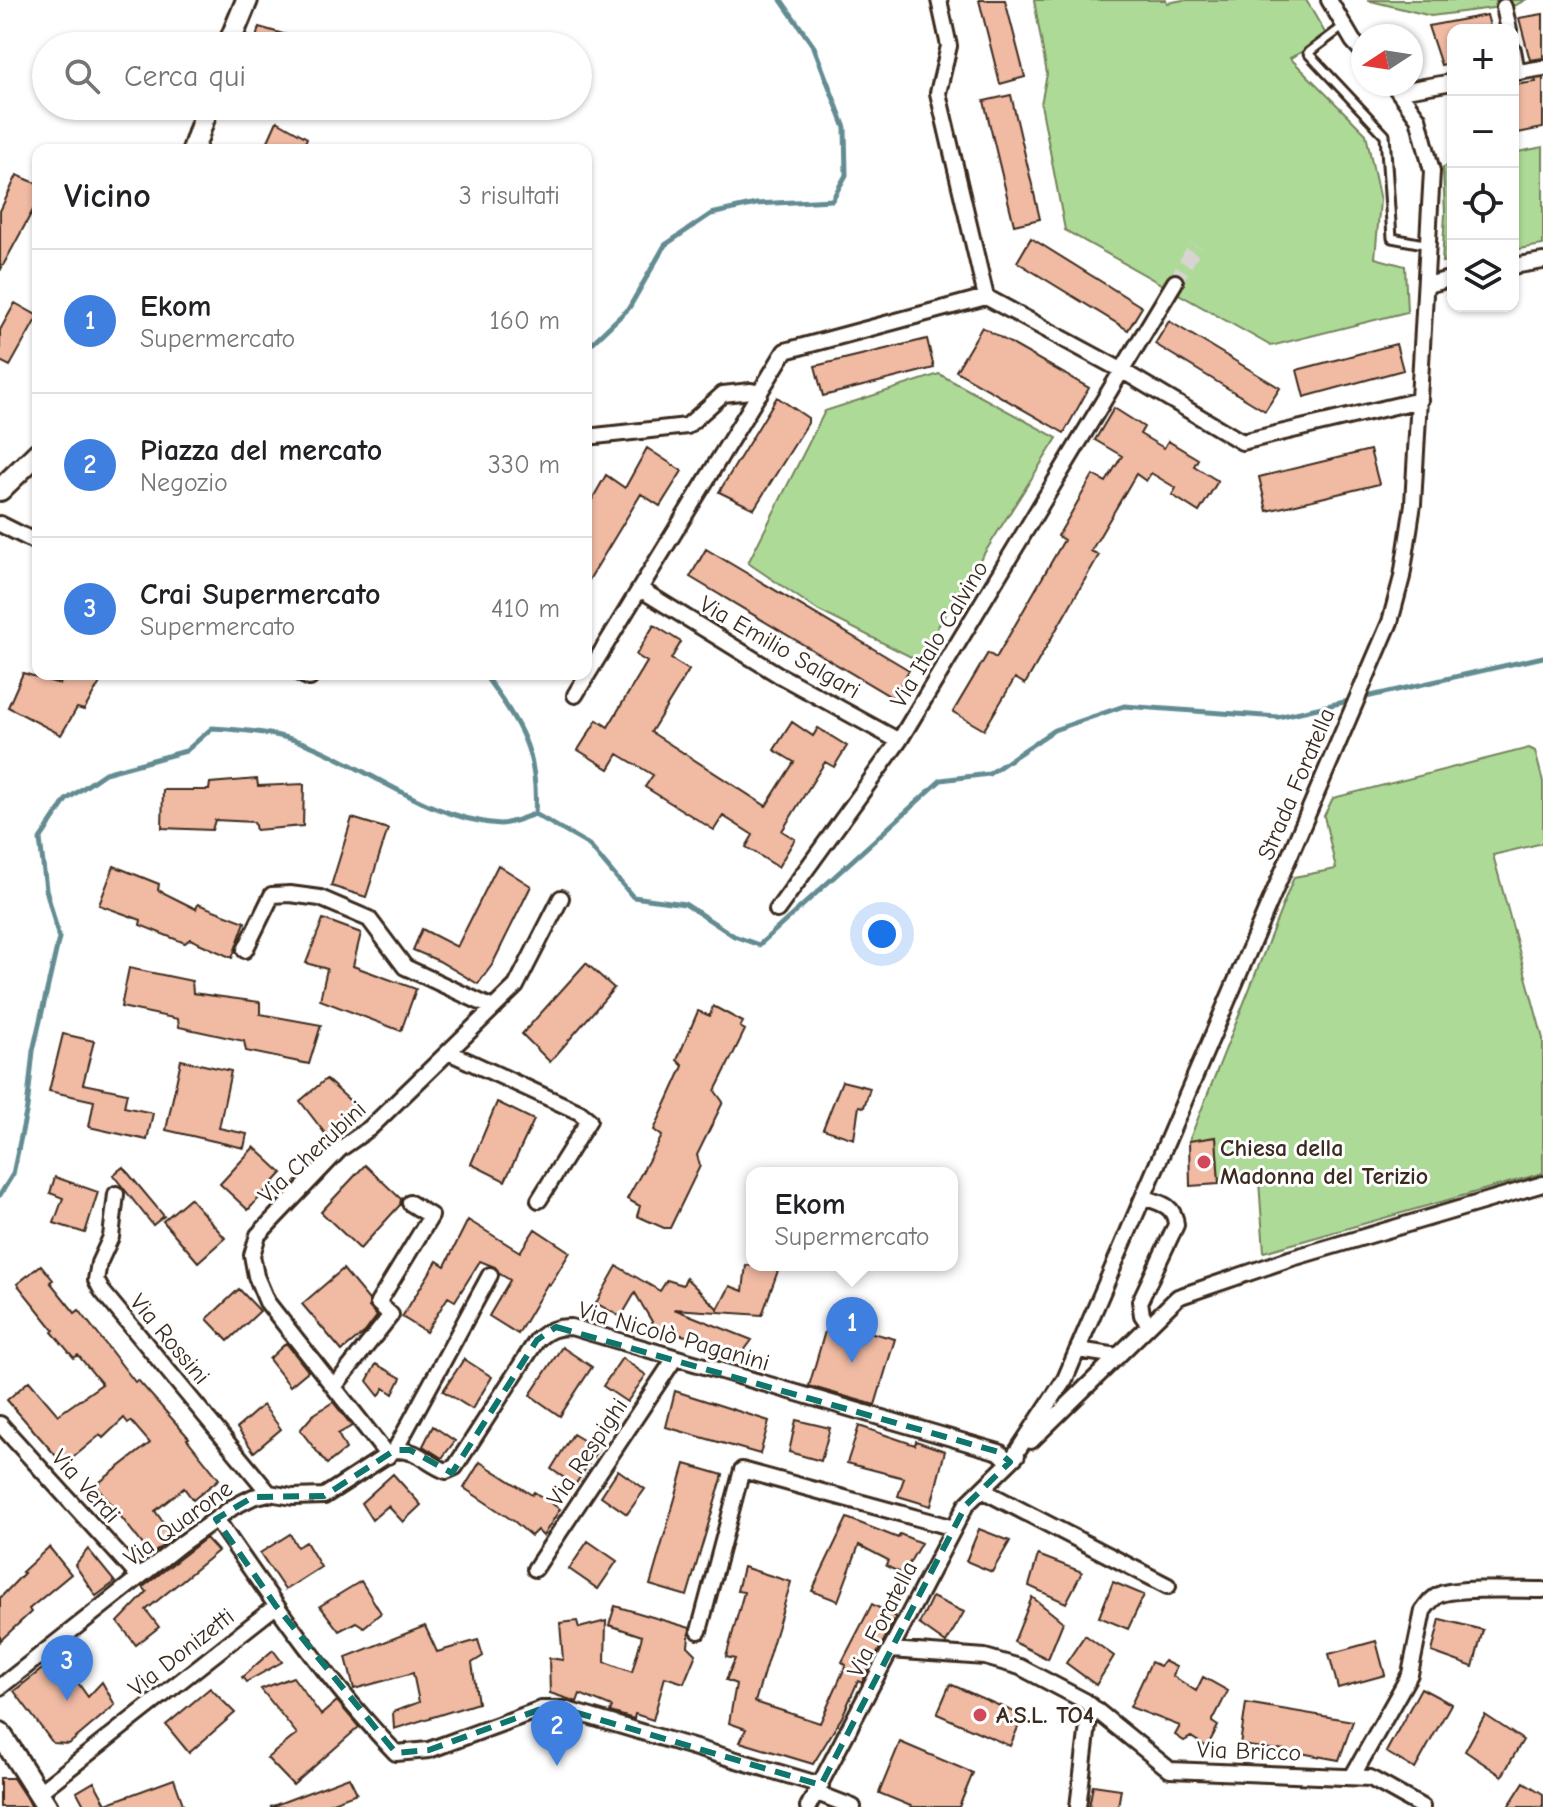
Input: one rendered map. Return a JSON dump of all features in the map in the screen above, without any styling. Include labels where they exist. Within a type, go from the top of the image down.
[{"type":"street","points":[[234,32],[247,0]]},
{"type":"street","points":[[939,0],[949,46],[938,93],[986,297]]},
{"type":"street","points":[[1329,0],[1351,36]]},
{"type":"street","points":[[1504,7],[1508,24]]},
{"type":"street","points":[[1519,71],[1543,68]]},
{"type":"street","points":[[1423,85],[1447,83]]},
{"type":"street","name":"Strada Foratella","points":[[1010,1462],[1065,1379],[1390,622],[1402,577],[1413,504],[1432,171],[1418,118],[1403,96]]},
{"type":"street","points":[[195,144],[203,120]]},
{"type":"street","points":[[1519,265],[1543,261]]},
{"type":"street","points":[[1427,285],[1447,280]]},
{"type":"street","name":"Via Italo Calvino","points":[[777,910],[899,741],[1175,282]]},
{"type":"street","points":[[592,667],[785,351],[986,297],[1121,370],[1242,442],[1420,400]]},
{"type":"street","points":[[592,436],[687,426],[723,394],[760,393]]},
{"type":"street","points":[[0,490],[32,459]]},
{"type":"street","points":[[0,524],[32,540]]},
{"type":"street","name":"Via Emilio Salgari","points":[[640,589],[779,675],[899,741]]},
{"type":"street","points":[[575,695],[584,680]]},
{"type":"street","points":[[245,950],[272,895],[320,898],[369,919],[405,967],[493,1008]]},
{"type":"street","name":"Via Cherubini","points":[[391,1453],[267,1302],[256,1276],[252,1255],[258,1235],[340,1149],[370,1128],[516,986],[561,898]]},
{"type":"street","points":[[448,1052],[579,1112],[589,1120],[539,1200]]},
{"type":"street","points":[[1010,1462],[1178,1297],[1289,1259],[1543,1184]]},
{"type":"street","name":"Via Rossini","points":[[116,1194],[111,1237],[99,1263],[96,1280],[269,1493]]},
{"type":"street","points":[[1143,1197],[1168,1206],[1175,1215],[1176,1225],[1140,1301],[1142,1315],[1149,1325]]},
{"type":"street","points":[[334,1387],[391,1315],[378,1303],[431,1216],[410,1203]]},
{"type":"street","name":"Via Quarone","points":[[0,1687],[216,1519],[253,1497],[269,1493],[293,1497],[324,1496],[391,1453],[490,1275]]},
{"type":"street","name":"Via Nicolò Paganini","points":[[391,1453],[410,1450],[433,1467],[446,1471],[455,1467],[537,1340],[556,1327],[571,1327],[999,1452],[1010,1462]]},
{"type":"street","points":[[1078,1350],[1118,1356]]},
{"type":"street","name":"Via Respighi","points":[[535,1569],[675,1358]]},
{"type":"street","points":[[1065,1379],[1094,1379]]},
{"type":"street","name":"Via Verdi","points":[[0,1424],[139,1577]]},
{"type":"street","name":"Via Foratella","points":[[808,1807],[966,1505],[1010,1462]]},
{"type":"street","points":[[699,1631],[742,1470],[954,1528]]},
{"type":"street","points":[[982,1490],[1168,1586]]},
{"type":"street","points":[[216,1519],[276,1606],[396,1753],[429,1750],[541,1709],[564,1709],[819,1789],[853,1807]]},
{"type":"street","points":[[1352,1777],[1410,1674],[1423,1611],[1428,1603],[1439,1594],[1456,1592],[1543,1590]]},
{"type":"street","name":"Via Donizetti","points":[[43,1800],[276,1606]]},
{"type":"street","name":"Via Bricco","points":[[891,1650],[985,1657],[1020,1667],[1085,1701],[1170,1770],[1370,1778],[1422,1807]]},
{"type":"street","points":[[1078,1807],[1093,1708]]},
{"type":"street","points":[[0,1733],[43,1800]]},
{"type":"lane","points":[[1344,26],[1308,53],[1385,135],[1392,238],[1429,245]]},
{"type":"highlighted area","points":[[556,1327],[999,1452],[1010,1462],[966,1505],[821,1785],[564,1709],[541,1709],[429,1750],[396,1753],[276,1606],[216,1519],[253,1497],[324,1496],[395,1450],[410,1450],[452,1473],[537,1340]]},
{"type":"green space","points":[[1034,0],[1166,0],[1167,3],[1183,0],[1306,0],[1328,38],[1290,58],[1366,134],[1380,201],[1375,258],[1405,266],[1407,312],[1271,346],[1065,230],[1041,104],[1047,74]]},
{"type":"green space","points":[[1367,0],[1525,0],[1516,5],[1431,16]]},
{"type":"green space","points":[[1543,147],[1543,245],[1519,249],[1519,168],[1519,152]]},
{"type":"green space","points":[[1447,166],[1447,261],[1442,262],[1445,214],[1443,167]]},
{"type":"green space","points":[[939,374],[1057,438],[917,660],[819,611],[748,563],[825,411]]},
{"type":"green space","points":[[1529,748],[1535,751],[1543,782],[1543,843],[1493,855],[1543,1039],[1543,1173],[1264,1252],[1259,1181],[1219,1184],[1216,1137],[1189,1141],[1294,877],[1336,869],[1324,816],[1333,798]]},
{"type":"building","points":[[979,0],[1005,0],[1025,77],[1000,84]]},
{"type":"building","points":[[1543,14],[1543,58],[1530,60],[1519,18]]},
{"type":"building","points":[[1487,15],[1489,24],[1447,24],[1447,64],[1441,65],[1428,26]]},
{"type":"building","points":[[259,27],[276,32],[258,32]]},
{"type":"building","points":[[1543,78],[1543,128],[1519,133],[1519,84],[1536,82],[1535,79]]},
{"type":"building","points":[[1011,95],[1040,219],[1014,225],[984,101]]},
{"type":"building","points":[[277,121],[307,138],[304,144],[267,144]]},
{"type":"building","points":[[17,175],[32,181],[32,212],[0,271],[0,211]]},
{"type":"building","points":[[1031,238],[1142,307],[1128,330],[1017,262]]},
{"type":"building","points":[[15,303],[32,313],[32,327],[10,366],[0,361],[0,330]]},
{"type":"building","points":[[1169,321],[1280,388],[1265,411],[1155,344]]},
{"type":"building","points":[[982,327],[1089,388],[1064,433],[956,371]]},
{"type":"building","points":[[927,339],[934,368],[823,396],[815,366]]},
{"type":"building","points":[[1396,344],[1403,370],[1304,397],[1297,370]]},
{"type":"building","points":[[777,397],[808,418],[808,423],[754,509],[719,492]]},
{"type":"building","points":[[1114,408],[1144,427],[1140,434],[1164,448],[1168,441],[1198,459],[1194,466],[1218,481],[1199,512],[1172,495],[1176,488],[1151,473],[1146,481],[1136,474],[1091,551],[1099,555],[1025,684],[1015,678],[984,730],[953,712],[988,653],[996,658],[1064,540],[1058,536],[1093,475],[1106,482],[1122,456],[1095,440]]},
{"type":"building","points":[[647,448],[682,471],[660,506],[641,494],[592,575],[592,500],[606,475],[625,488]]},
{"type":"building","points":[[1370,450],[1379,484],[1267,511],[1259,477]]},
{"type":"building","points":[[706,549],[909,670],[893,698],[690,577]]},
{"type":"building","points":[[654,625],[681,642],[671,659],[689,670],[651,732],[766,806],[794,762],[774,750],[792,722],[813,736],[818,728],[847,746],[834,767],[825,762],[782,831],[795,839],[778,867],[746,847],[753,835],[723,816],[714,830],[645,787],[653,775],[618,754],[609,769],[578,750],[597,720],[608,727],[647,662],[636,655]]},
{"type":"building","points":[[23,673],[32,676],[32,680],[60,684],[62,680],[102,680],[84,710],[77,708],[61,735],[8,707]]},
{"type":"building","points":[[257,779],[258,786],[304,784],[303,826],[256,830],[254,822],[215,820],[212,830],[162,828],[163,790],[209,790],[210,783]]},
{"type":"building","points":[[352,818],[388,829],[366,897],[331,886]]},
{"type":"building","points":[[498,865],[531,886],[492,965],[478,984],[413,950],[422,929],[457,947]]},
{"type":"building","points":[[114,866],[159,884],[158,890],[196,909],[198,904],[245,922],[232,958],[190,939],[185,943],[140,925],[141,920],[99,905]]},
{"type":"building","points":[[323,919],[361,933],[353,966],[416,989],[401,1031],[320,1000],[327,969],[306,963]]},
{"type":"building","points":[[586,963],[614,988],[550,1062],[522,1034]]},
{"type":"building","points":[[129,968],[192,981],[193,993],[260,1002],[260,1014],[321,1025],[309,1064],[246,1051],[244,1041],[179,1027],[178,1019],[121,1007]]},
{"type":"building","points":[[713,1006],[743,1022],[740,1027],[745,1030],[715,1091],[723,1102],[697,1155],[700,1166],[670,1228],[664,1228],[637,1216],[640,1206],[627,1199],[662,1136],[654,1130],[683,1066],[677,1060],[698,1011],[710,1016]]},
{"type":"building","points":[[63,1034],[94,1041],[83,1084],[127,1093],[124,1107],[153,1113],[147,1140],[89,1127],[94,1101],[49,1091]]},
{"type":"building","points":[[181,1060],[231,1071],[219,1128],[247,1134],[244,1148],[166,1130]]},
{"type":"building","points":[[326,1079],[358,1108],[327,1136],[300,1101]]},
{"type":"building","points":[[842,1081],[870,1088],[864,1107],[859,1106],[854,1139],[823,1129]]},
{"type":"building","points":[[497,1102],[534,1120],[505,1181],[471,1164]]},
{"type":"building","name":"Chiesa della Madonna del Terizio","points":[[1216,1137],[1219,1184],[1190,1186],[1189,1141]]},
{"type":"building","points":[[254,1147],[282,1173],[248,1210],[220,1184]]},
{"type":"building","points":[[365,1165],[401,1199],[400,1205],[360,1249],[321,1212]]},
{"type":"building","points":[[123,1167],[164,1216],[153,1225],[113,1175]]},
{"type":"building","points":[[55,1177],[98,1192],[85,1233],[54,1223],[63,1198],[50,1193]]},
{"type":"building","points":[[190,1198],[225,1238],[198,1262],[163,1221]]},
{"type":"building","points":[[468,1220],[520,1252],[535,1229],[570,1252],[518,1334],[489,1316],[510,1280],[495,1267],[480,1261],[455,1301],[448,1297],[426,1332],[402,1317],[437,1261],[445,1266]]},
{"type":"building","points":[[41,1265],[53,1280],[50,1282],[75,1313],[79,1310],[135,1382],[138,1380],[189,1438],[219,1479],[193,1500],[184,1488],[155,1511],[174,1537],[151,1555],[96,1485],[150,1443],[131,1421],[128,1423],[124,1418],[103,1438],[100,1435],[64,1465],[7,1400],[29,1381],[58,1415],[102,1384],[78,1355],[74,1358],[17,1284]]},
{"type":"building","points":[[746,1265],[746,1271],[778,1271],[762,1315],[674,1309],[752,1340],[740,1356],[698,1345],[701,1339],[657,1330],[635,1293],[621,1317],[596,1303],[617,1266],[660,1291],[667,1280],[683,1285],[686,1278],[718,1309],[730,1286],[743,1291]]},
{"type":"building","points":[[343,1269],[369,1300],[369,1307],[377,1316],[365,1332],[342,1351],[302,1304]]},
{"type":"building","points":[[239,1289],[260,1311],[228,1341],[207,1319]]},
{"type":"building","points":[[828,1321],[895,1339],[875,1405],[809,1386]]},
{"type":"building","points":[[286,1343],[308,1371],[290,1386],[269,1359]]},
{"type":"building","points":[[562,1347],[592,1367],[560,1416],[530,1395]]},
{"type":"building","points":[[622,1358],[646,1375],[627,1402],[603,1386]]},
{"type":"building","points":[[464,1359],[492,1377],[472,1409],[443,1391]]},
{"type":"building","points":[[376,1364],[401,1378],[393,1394],[384,1388],[379,1396],[367,1381]]},
{"type":"building","points":[[675,1391],[769,1421],[760,1454],[666,1427]]},
{"type":"building","points":[[333,1402],[352,1426],[338,1434],[346,1449],[327,1464],[300,1430],[313,1415]]},
{"type":"building","points":[[263,1405],[281,1429],[254,1452],[237,1428]]},
{"type":"building","points":[[796,1420],[830,1428],[821,1461],[789,1452]]},
{"type":"building","points":[[433,1426],[455,1441],[442,1458],[423,1446]]},
{"type":"building","points":[[859,1426],[915,1445],[916,1441],[945,1451],[931,1506],[898,1496],[904,1478],[847,1463]]},
{"type":"building","points":[[573,1434],[598,1449],[575,1485],[551,1469]]},
{"type":"building","points":[[480,1462],[560,1509],[543,1536],[537,1530],[531,1536],[464,1488]]},
{"type":"building","points":[[685,1464],[723,1475],[687,1596],[650,1585]]},
{"type":"building","points":[[618,1470],[645,1489],[627,1514],[601,1496]]},
{"type":"building","points":[[393,1474],[421,1505],[403,1522],[388,1506],[372,1520],[361,1503]]},
{"type":"building","points":[[847,1518],[898,1538],[900,1534],[921,1543],[903,1574],[886,1566],[888,1560],[859,1545],[838,1601],[812,1591]]},
{"type":"building","points":[[979,1529],[1010,1541],[992,1572],[966,1561]]},
{"type":"building","points":[[290,1534],[297,1547],[306,1542],[321,1567],[285,1590],[260,1553]]},
{"type":"building","points":[[206,1538],[218,1551],[146,1610],[159,1627],[136,1645],[118,1622],[147,1592],[143,1587]]},
{"type":"building","points":[[588,1541],[617,1561],[598,1589],[569,1569]]},
{"type":"building","points":[[49,1547],[71,1574],[29,1609],[31,1612],[0,1641],[0,1598]]},
{"type":"building","points":[[88,1549],[115,1582],[96,1596],[75,1565]]},
{"type":"building","points":[[1038,1555],[1082,1572],[1066,1603],[1029,1586]]},
{"type":"building","points":[[743,1567],[791,1582],[755,1702],[820,1723],[846,1665],[842,1662],[872,1604],[896,1617],[862,1683],[858,1681],[842,1717],[813,1764],[740,1742],[746,1729],[729,1723],[736,1684],[726,1680],[735,1659],[726,1657],[744,1592],[737,1591]]},
{"type":"building","points":[[361,1581],[381,1613],[364,1627],[356,1622],[339,1631],[320,1606]]},
{"type":"building","points":[[1113,1582],[1144,1595],[1128,1629],[1099,1617]]},
{"type":"building","points":[[932,1597],[964,1612],[946,1643],[919,1624]]},
{"type":"building","points":[[1032,1597],[1063,1622],[1048,1659],[1014,1642]]},
{"type":"building","points":[[615,1606],[690,1628],[688,1646],[696,1654],[684,1683],[665,1677],[653,1720],[635,1714],[634,1719],[610,1712],[612,1707],[580,1694],[577,1702],[550,1693],[549,1658],[563,1660],[560,1623],[577,1621],[579,1628],[606,1621],[605,1662],[632,1672],[642,1636],[609,1625]]},
{"type":"building","points":[[1440,1619],[1483,1630],[1473,1667],[1432,1652]]},
{"type":"building","points":[[425,1626],[437,1652],[478,1640],[483,1656],[472,1663],[478,1703],[394,1729],[393,1712],[419,1702],[413,1673],[354,1689],[346,1657]]},
{"type":"building","points":[[1085,1635],[1114,1656],[1096,1685],[1066,1663]]},
{"type":"building","points":[[1376,1641],[1385,1675],[1338,1688],[1329,1654]]},
{"type":"building","points":[[273,1650],[282,1662],[246,1682],[242,1677]]},
{"type":"building","points":[[59,1656],[88,1697],[102,1682],[115,1705],[69,1744],[53,1743],[14,1691]]},
{"type":"building","points":[[1164,1661],[1176,1667],[1173,1676],[1196,1691],[1203,1677],[1228,1691],[1212,1722],[1218,1726],[1207,1747],[1191,1737],[1184,1741],[1175,1735],[1180,1726],[1130,1707],[1151,1662],[1160,1666]]},
{"type":"building","points":[[293,1677],[321,1715],[337,1701],[359,1727],[293,1785],[267,1758],[297,1734],[261,1689]]},
{"type":"building","name":"A.S.L. TO4","points":[[950,1684],[1023,1716],[1010,1746],[937,1714]]},
{"type":"building","points":[[210,1688],[235,1713],[189,1753],[166,1725]]},
{"type":"building","points":[[1421,1688],[1451,1704],[1415,1769],[1386,1752]]},
{"type":"building","points":[[1246,1703],[1353,1721],[1339,1760],[1240,1745]]},
{"type":"building","points":[[1485,1715],[1523,1740],[1502,1776],[1465,1751]]},
{"type":"building","points":[[900,1742],[973,1773],[959,1807],[913,1807],[879,1793]]},
{"type":"building","points":[[349,1777],[357,1793],[319,1807],[270,1807]]},
{"type":"building","points":[[0,1778],[13,1778],[32,1807],[0,1807]]},
{"type":"building","points":[[174,1779],[184,1807],[85,1807],[77,1792],[94,1782],[106,1804]]},
{"type":"building","points":[[1524,1782],[1543,1794],[1543,1807],[1508,1807]]},
{"type":"building","points":[[1093,1785],[1121,1789],[1118,1807],[1089,1807]]},
{"type":"waterway","points":[[592,343],[629,308],[665,245],[711,214],[756,204],[832,200],[846,175],[845,128],[814,47],[781,0]]},
{"type":"waterway","points":[[535,814],[589,845],[633,897],[685,904],[734,936],[759,945],[941,780],[989,774],[1054,730],[1124,706],[1278,717],[1543,657]]},
{"type":"waterway","points":[[0,1195],[13,1174],[27,1108],[33,1051],[59,938],[46,889],[40,839],[66,800],[105,773],[186,751],[212,728],[264,733],[302,742],[450,814],[500,824],[513,822],[535,814],[534,772],[517,723],[488,680]]},
{"type":"tunnel","points":[[1175,282],[1196,245]]},
{"type":"place","name":"Chiesa della Madonna del Terizio","points":[[1204,1162]]},
{"type":"place","name":"Ekom","points":[[852,1363]]},
{"type":"place","name":"Crai Supermercato","points":[[67,1701]]},
{"type":"place","name":"A.S.L. TO4","points":[[980,1715]]},
{"type":"place","name":"Piazza del mercato","points":[[557,1766]]}]
